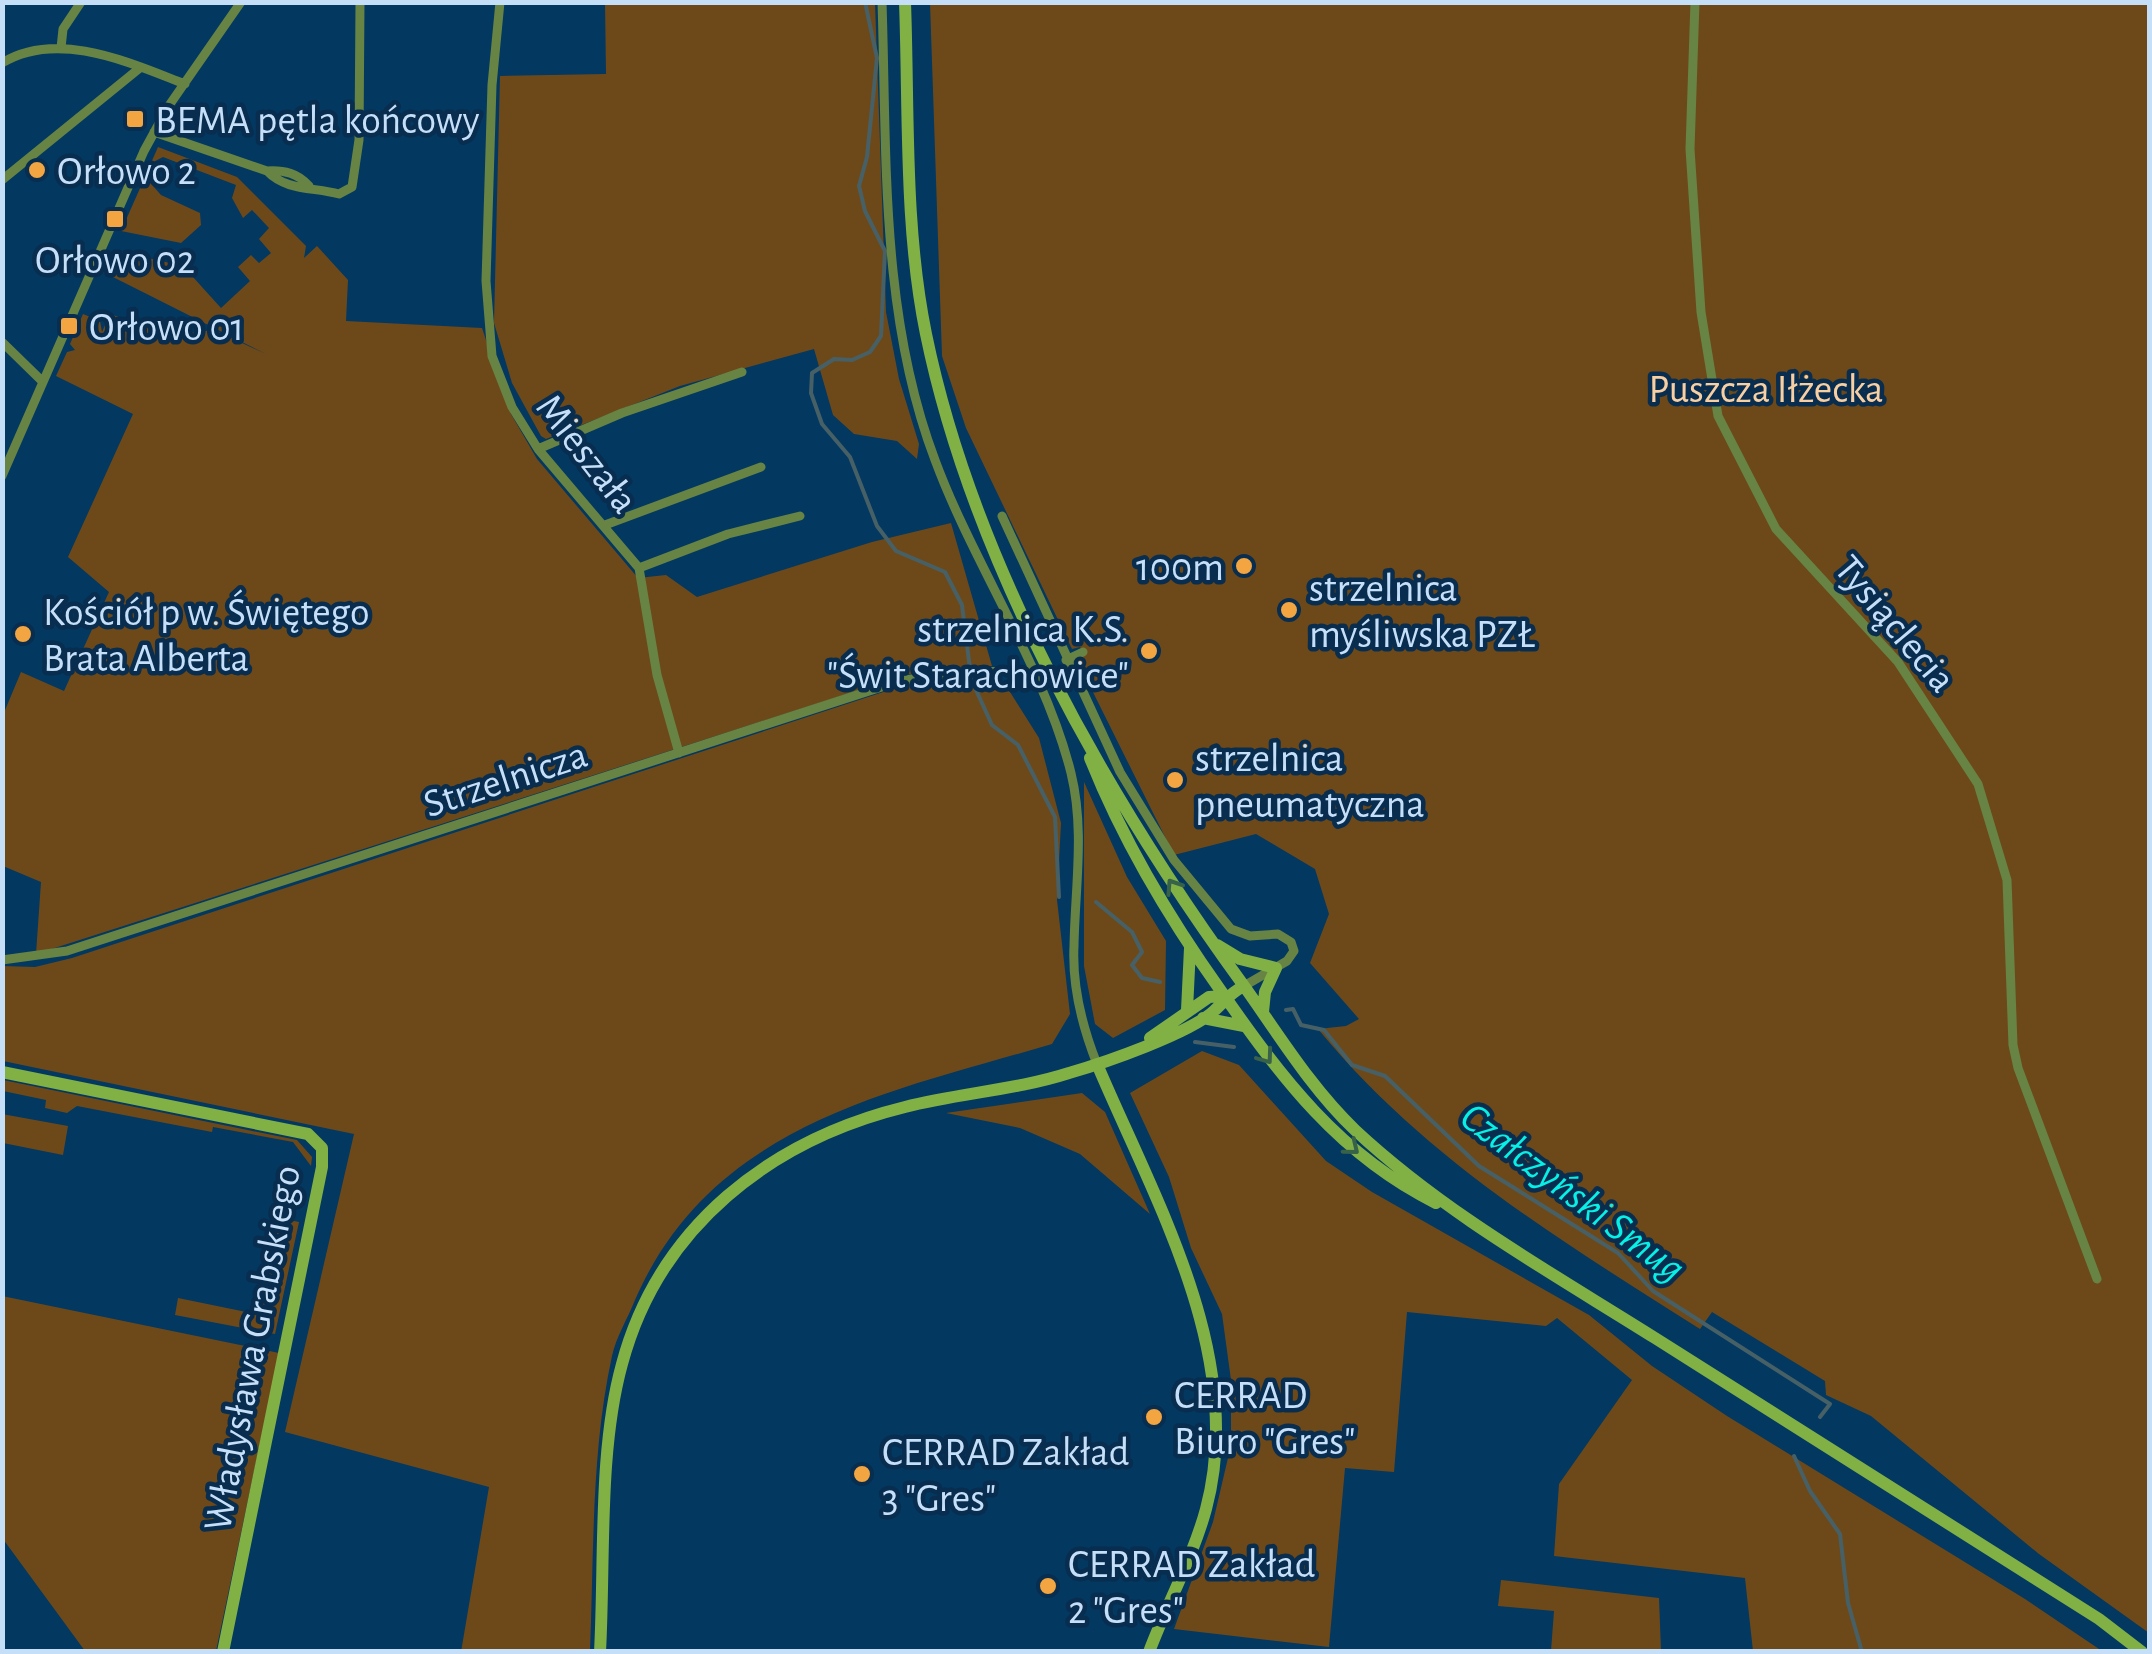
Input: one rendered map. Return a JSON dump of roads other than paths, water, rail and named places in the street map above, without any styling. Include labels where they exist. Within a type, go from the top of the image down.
[{"type":"main road","points":[[905,2],[917,282],[933,369],[960,466],[991,544],[1130,843],[1190,947],[1288,1086],[1355,1152],[2141,1646]]},
{"type":"main road","points":[[1070,709],[1150,850],[1210,941],[1321,1093],[1353,1128],[1457,1213]]},
{"type":"main road","points":[[1210,941],[1240,958],[1276,968],[1264,992],[1262,1012]]},
{"type":"main road","points":[[1187,1010],[1190,947]]},
{"type":"main road","points":[[1144,1044],[1209,997],[1224,996],[1244,986]]},
{"type":"main road","points":[[600,1652],[617,1382],[641,1309],[694,1226],[756,1170],[814,1141],[909,1106],[1027,1084],[1097,1064],[1215,1010],[1224,996]]},
{"type":"main road","points":[[1200,1018],[1244,1026]]},
{"type":"main road","points":[[1097,1064],[1198,1309],[1216,1398],[1217,1430],[1206,1511],[1149,1652]]},
{"type":"main road","name":"Władysława Grabskiego","points":[[2,1072],[308,1134],[322,1148],[322,1167],[223,1652]]},
{"type":"street","points":[[61,48],[63,29],[81,2]]},
{"type":"street","points":[[2,476],[6,454],[43,382],[154,132],[241,2]]},
{"type":"street","points":[[154,132],[267,172],[292,174],[309,186],[341,194],[356,180],[360,2]]},
{"type":"street","name":"Mieszała","points":[[500,2],[492,85],[487,323],[498,375],[538,449],[639,568],[657,675],[679,753]]},
{"type":"street","points":[[882,2],[892,253],[910,377],[933,457],[959,522],[1030,670],[1072,778],[1079,827],[1075,981],[1097,1064]]},
{"type":"street","name":"Tysiąclecia","points":[[1696,2],[1690,149],[1701,312],[1718,416],[1776,529],[1898,662],[1978,784],[2007,880],[2013,1044],[2018,1068],[2097,1279]]},
{"type":"street","points":[[2,63],[31,50],[61,48],[140,66],[185,84]]},
{"type":"street","points":[[2,180],[140,66]]},
{"type":"street","points":[[2,342],[43,382]]},
{"type":"street","points":[[538,449],[622,413],[742,372]]},
{"type":"street","points":[[605,525],[761,467]]},
{"type":"street","points":[[639,568],[728,534],[800,516]]},
{"type":"street","points":[[1002,516],[1066,660],[1144,814],[1206,905],[1236,932],[1278,934],[1291,942],[1291,957],[1244,986]]},
{"type":"street","points":[[1066,660],[1083,652]]},
{"type":"street","name":"Strzelnicza","points":[[2,960],[67,951],[928,674],[1030,670]]},
{"type":"waterway","name":"Czałczyński Smug","points":[[865,2],[877,58],[867,157],[859,186],[865,211],[885,251],[881,336],[870,352],[852,360],[834,359],[812,373],[811,393],[822,424],[850,457],[877,526],[896,551],[945,572],[962,605],[970,669]]},
{"type":"waterway","name":"Czałczyński Smug","points":[[971,679],[992,725],[1018,745],[1055,817],[1059,897]]},
{"type":"waterway","name":"Czałczyński Smug","points":[[1096,902],[1132,932],[1142,952],[1132,965],[1142,978],[1160,982]]},
{"type":"waterway","name":"Czałczyński Smug","points":[[1286,1010],[1293,1009],[1301,1025],[1324,1030],[1352,1065],[1385,1076],[1479,1166],[1618,1253],[1653,1291],[1830,1404],[1820,1417]]},
{"type":"waterway","name":"Czałczyński Smug","points":[[1195,1042],[1234,1047]]},
{"type":"waterway","name":"Czałczyński Smug","points":[[1794,1456],[1810,1491],[1840,1534],[1848,1603],[1862,1652]]},
{"type":"place","name":"BEMA pętla końcowy","points":[[135,119]]},
{"type":"place","name":"Orłowo 2","points":[[37,170]]},
{"type":"place","name":"Orłowo 02","points":[[115,219]]},
{"type":"place","name":"Orłowo 01","points":[[69,326]]},
{"type":"place","name":"100m","points":[[1244,566]]},
{"type":"place","name":"strzelnica myśliwska PZŁ","points":[[1289,610]]},
{"type":"place","name":"Kościół p w. Świętego Brata Alberta","points":[[23,634]]},
{"type":"place","name":"strzelnica K.S. \"Świt Starachowice\"","points":[[1149,651]]},
{"type":"place","name":"strzelnica pneumatyczna","points":[[1175,780]]},
{"type":"place","name":"CERRAD Biuro \"Gres\"","points":[[1154,1417]]},
{"type":"place","name":"CERRAD Zakład 3 \"Gres\"","points":[[862,1474]]},
{"type":"place","name":"CERRAD Zakład 2 \"Gres\"","points":[[1048,1586]]},
{"type":"park label","name":"Puszcza Iłżecka","points":[[1766,388]]}]
